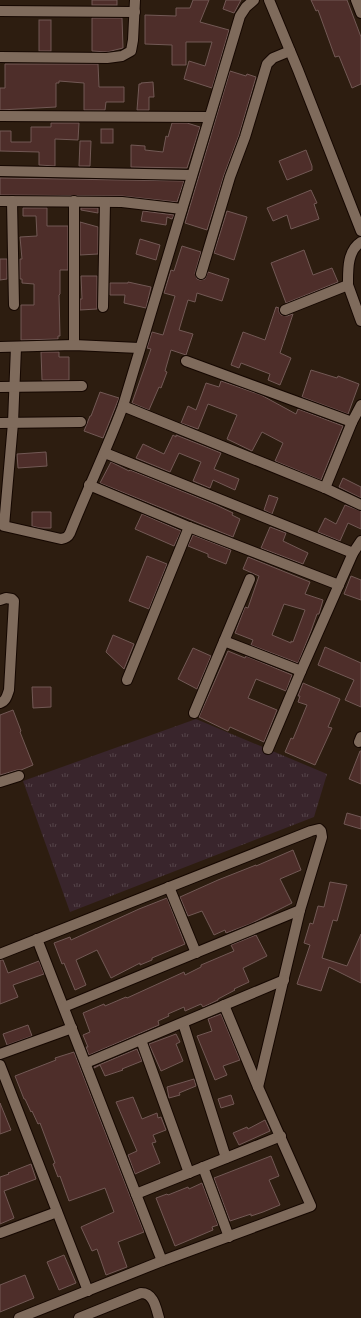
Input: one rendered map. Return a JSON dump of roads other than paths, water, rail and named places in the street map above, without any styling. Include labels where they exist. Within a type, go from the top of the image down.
[{"type":"street","points":[[0,56],[107,58],[122,56],[131,51],[135,0]]},
{"type":"street","points":[[16,347],[13,422],[4,526],[61,539],[68,537],[70,533],[89,485],[105,453],[123,406],[139,348],[164,274],[182,208],[240,16],[246,7],[254,0]]},
{"type":"street","points":[[269,0],[361,231]]},
{"type":"street","points":[[356,0],[361,13]]},
{"type":"street","points":[[0,10],[135,12]]},
{"type":"street","points":[[201,274],[228,184],[245,137],[267,64],[273,58],[290,51]]},
{"type":"street","points":[[0,116],[209,117]]},
{"type":"street","points":[[0,171],[192,175]]},
{"type":"street","points":[[0,201],[105,202],[182,208]]},
{"type":"street","points":[[12,201],[14,304]]},
{"type":"street","points":[[74,201],[74,345]]},
{"type":"street","points":[[103,306],[105,202]]},
{"type":"street","points":[[361,242],[353,251],[349,262],[348,285],[361,321]]},
{"type":"street","points":[[285,310],[348,285]]},
{"type":"street","points":[[0,347],[74,345],[139,348]]},
{"type":"street","points":[[186,361],[352,422]]},
{"type":"street","points":[[0,387],[82,386]]},
{"type":"street","points":[[325,488],[352,422],[361,405]]},
{"type":"street","points":[[123,406],[325,488],[361,505]]},
{"type":"street","points":[[0,423],[81,422]]},
{"type":"street","points":[[105,453],[353,553]]},
{"type":"street","points":[[89,485],[190,527],[338,585]]},
{"type":"street","points":[[127,680],[190,527]]},
{"type":"street","points":[[268,750],[338,585],[353,553],[361,541]]},
{"type":"street","points":[[194,713],[250,579]]},
{"type":"street","points":[[0,600],[9,598],[14,601],[9,690],[7,698],[0,703]]},
{"type":"street","points":[[224,642],[301,671]]},
{"type":"street","points":[[0,782],[19,776]]},
{"type":"street","points":[[0,954],[319,829],[322,837],[300,910],[258,1087]]},
{"type":"street","points":[[169,887],[196,953]]},
{"type":"street","points":[[64,1007],[300,910]]},
{"type":"street","points":[[37,939],[162,1261]]},
{"type":"street","points":[[86,1063],[284,980]]},
{"type":"street","points":[[19,1318],[162,1261],[312,1206],[258,1087],[224,1005]]},
{"type":"street","points":[[183,1022],[226,1158]]},
{"type":"street","points":[[0,1054],[72,1028]]},
{"type":"street","points":[[141,1040],[189,1173]]},
{"type":"street","points":[[0,1065],[88,1291]]},
{"type":"street","points":[[136,1194],[281,1136]]},
{"type":"street","points":[[203,1167],[229,1237]]},
{"type":"street","points":[[0,1233],[57,1212]]},
{"type":"street","points":[[79,1318],[100,1314],[141,1293],[150,1295],[160,1318]]}]
